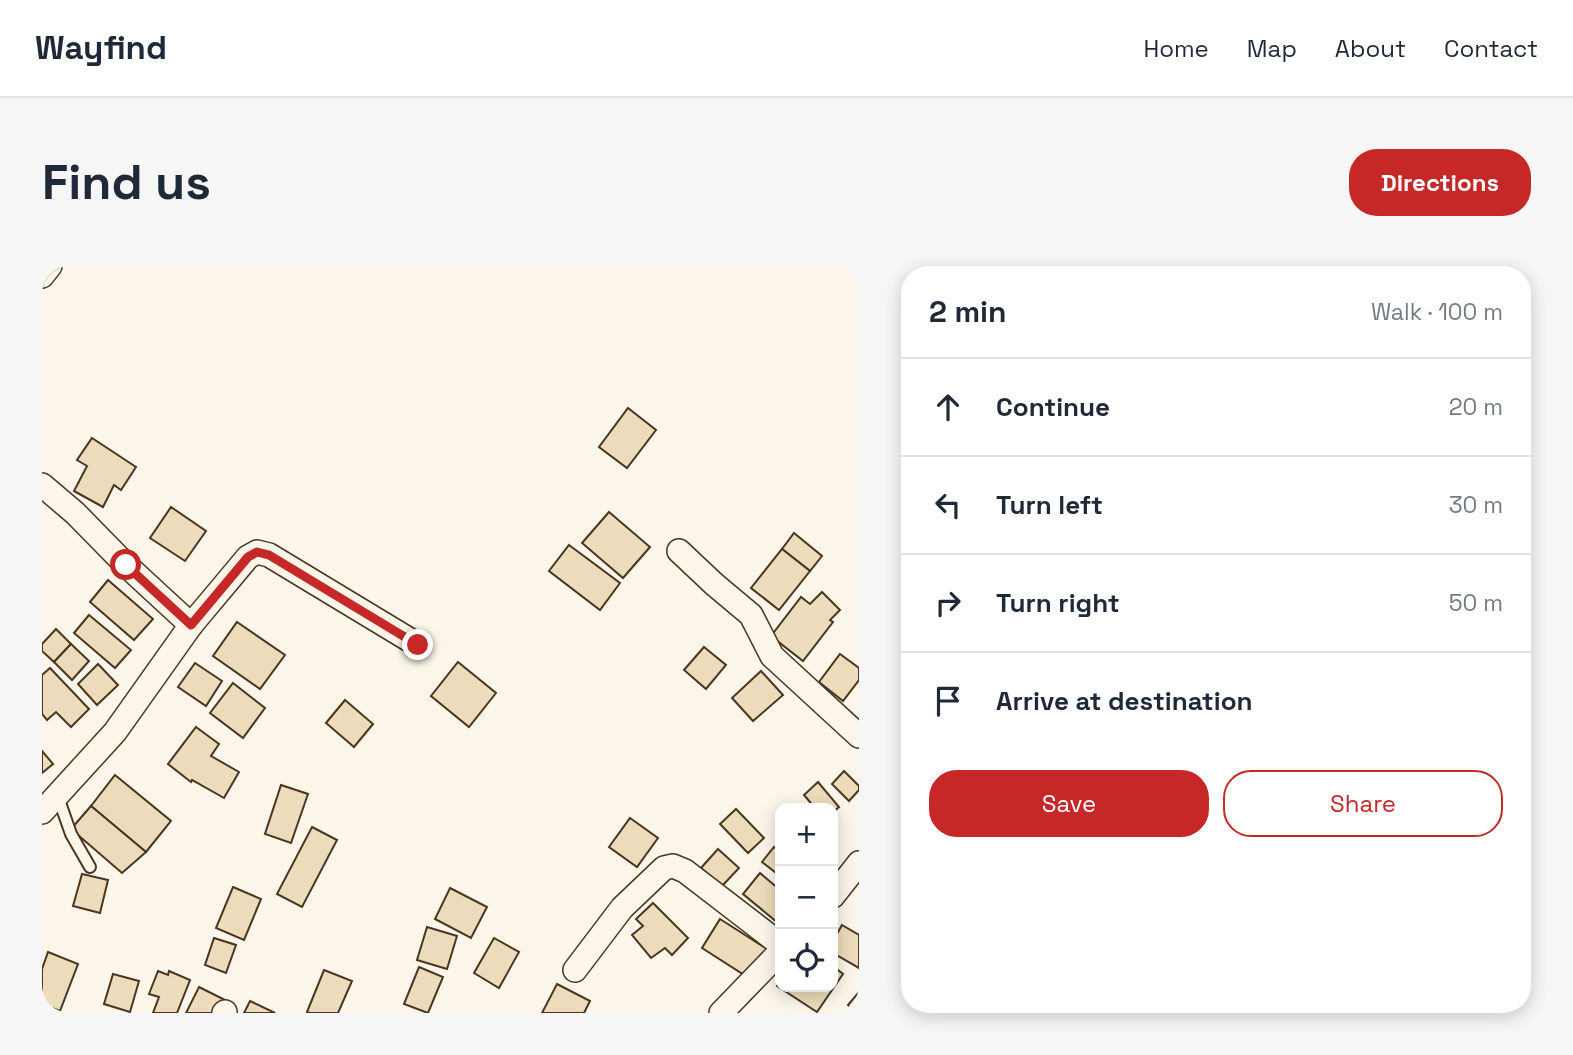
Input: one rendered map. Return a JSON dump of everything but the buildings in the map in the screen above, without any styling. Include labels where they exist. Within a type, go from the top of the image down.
[{"type":"street","points":[[42,276],[50,266]]},
{"type":"street","points":[[42,485],[75,513],[191,625]]},
{"type":"street","points":[[679,551],[751,615],[772,656],[859,736]]},
{"type":"street","points":[[50,803],[115,732],[191,625],[248,557],[257,552],[269,555],[418,645]]},
{"type":"street","points":[[838,890],[859,863]]},
{"type":"street","points":[[575,970],[622,908],[664,868],[673,866],[684,871],[775,940]]},
{"type":"street","points":[[721,1013],[775,957]]},
{"type":"lane","points":[[50,803],[90,867]]},
{"type":"route","points":[[126,565],[191,625],[248,557],[257,552],[269,555],[418,645]]}]
